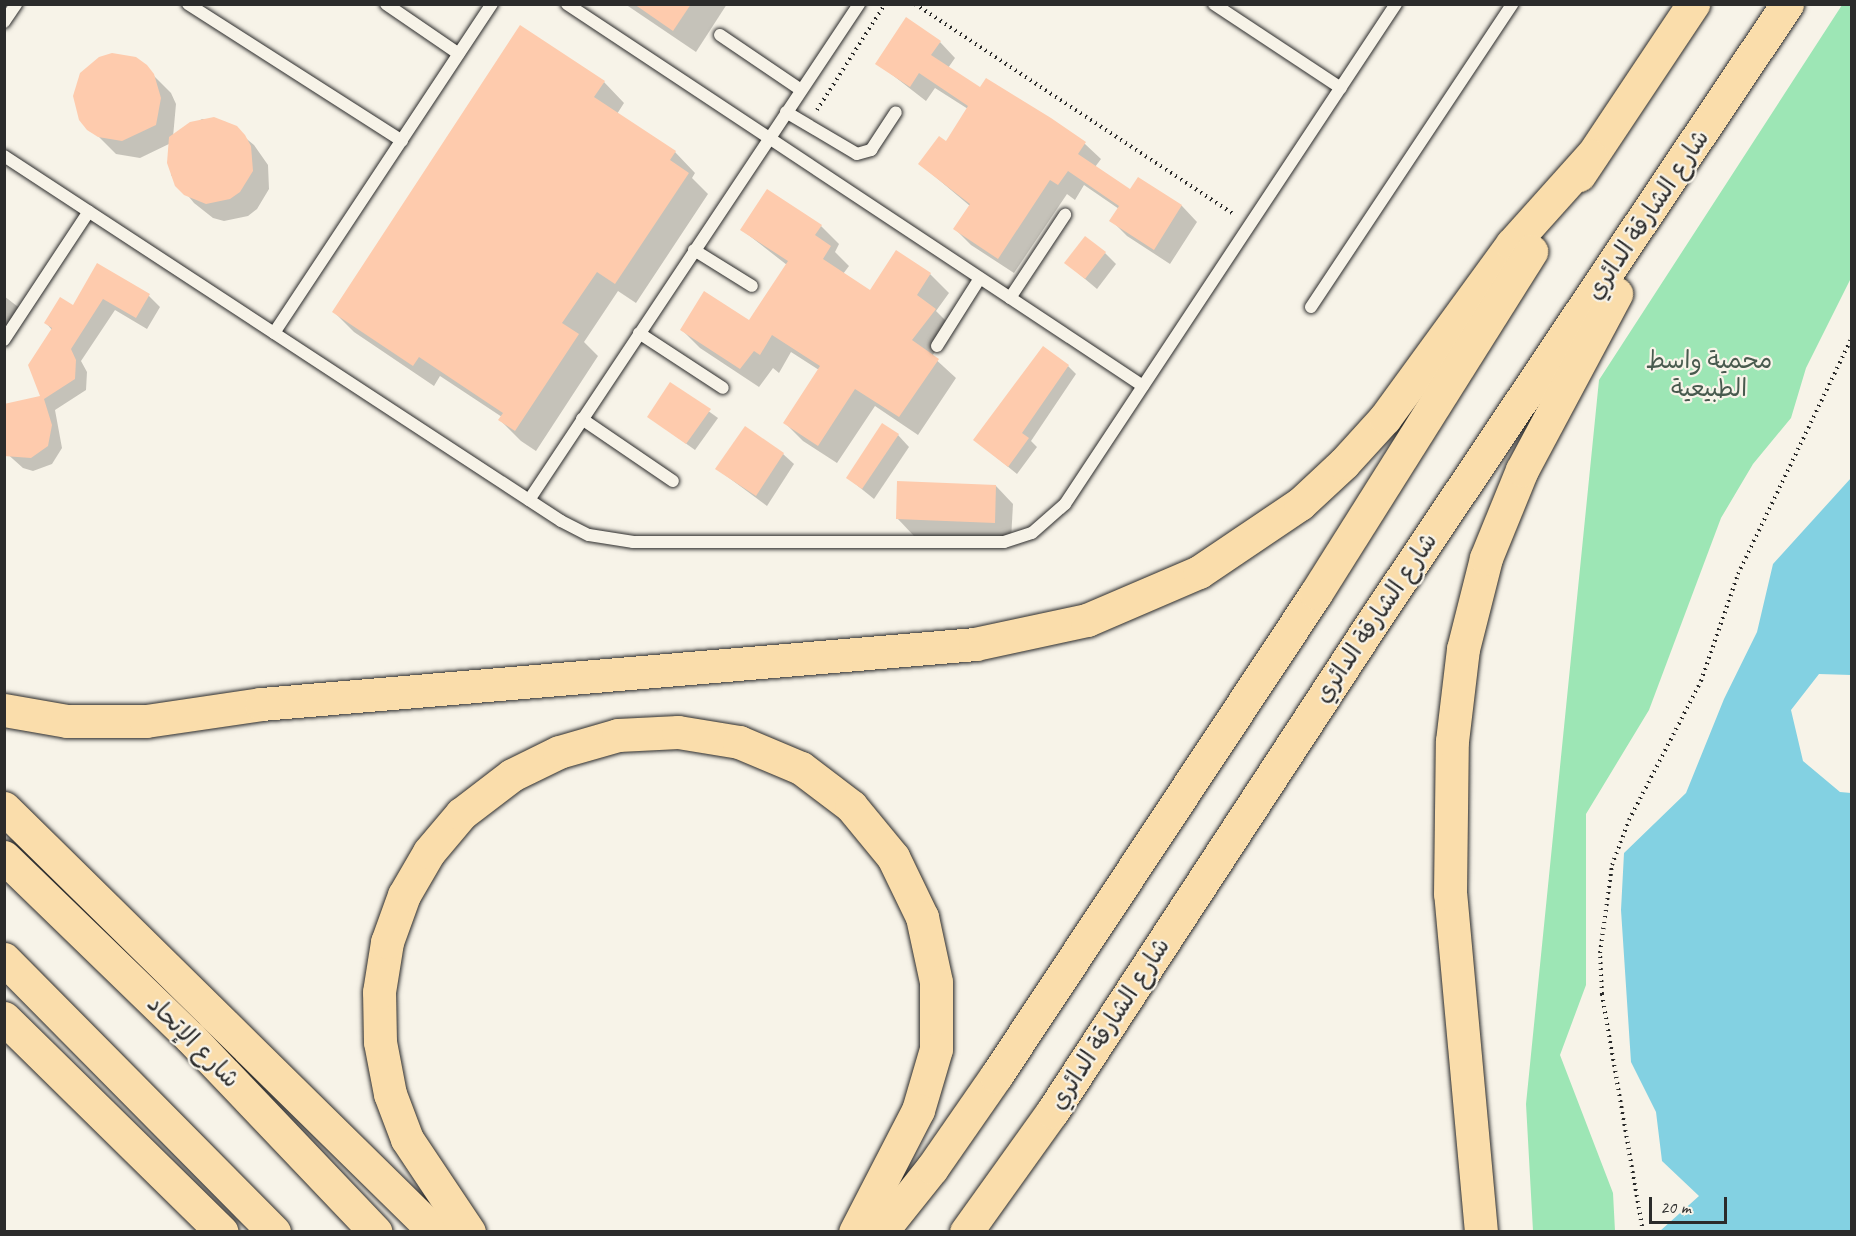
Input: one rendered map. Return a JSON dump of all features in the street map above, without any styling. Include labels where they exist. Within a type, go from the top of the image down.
[{"type":"main road","points":[[881,1232],[968,1118],[1310,603],[1591,156],[1693,4]]},
{"type":"main road","name":"شارع الشارقة الدائري","points":[[966,1232],[1052,1112],[1370,626],[1705,130],[1787,4]]},
{"type":"main road","points":[[1481,1232],[1450,894],[1452,741],[1463,649],[1486,558],[1522,470],[1705,130]]},
{"type":"main road","points":[[4,710],[110,723],[261,704],[975,644],[1087,620],[1144,599],[1251,541],[1300,504],[1344,463],[1385,418],[1512,244],[1591,156]]},
{"type":"main road","points":[[4,689],[85,702],[261,704]]},
{"type":"main road","points":[[469,1232],[407,1139],[390,1094],[380,1042],[379,992],[387,942],[404,895],[429,852],[461,814],[512,775],[559,752],[618,735],[678,732],[739,742],[801,768],[851,806],[893,857],[922,917],[936,982],[936,1049],[918,1110],[855,1232]]},
{"type":"main road","points":[[4,808],[435,1232]]},
{"type":"main road","name":"شارع الإتحاد","points":[[4,857],[190,1037],[376,1232]]},
{"type":"main road","points":[[4,959],[274,1232]]},
{"type":"main road","points":[[4,1018],[222,1232]]},
{"type":"lane","points":[[4,22],[16,4]]},
{"type":"lane","points":[[188,4],[402,141]]},
{"type":"lane","points":[[386,4],[459,54]]},
{"type":"lane","points":[[274,333],[492,4]]},
{"type":"lane","points":[[567,4],[1143,386]]},
{"type":"lane","points":[[529,500],[859,4]]},
{"type":"lane","points":[[1214,4],[1341,88]]},
{"type":"lane","points":[[4,156],[574,529],[618,542],[1004,542],[1032,533],[1055,515],[1396,4]]},
{"type":"lane","points":[[1311,307],[1512,4]]},
{"type":"lane","points":[[720,35],[801,90]]},
{"type":"lane","points":[[786,112],[849,152],[865,153],[896,112]]},
{"type":"lane","points":[[4,340],[89,212]]},
{"type":"lane","points":[[1010,298],[1065,215]]},
{"type":"lane","points":[[694,250],[752,286]]},
{"type":"lane","points":[[937,346],[980,278]]},
{"type":"lane","points":[[639,333],[723,388]]},
{"type":"lane","points":[[582,419],[673,482]]},
{"type":"path","points":[[806,125],[885,4]]},
{"type":"path","points":[[915,4],[1250,225]]},
{"type":"path","points":[[1643,1232],[1602,994],[1600,953],[1612,865],[1629,820],[1701,681],[1738,574],[1851,337]]},
{"type":"green space","name":"محمية واسط الطبيعية","points":[[1842,5],[1852,5],[1851,278],[1806,368],[1791,418],[1753,464],[1721,518],[1649,710],[1586,814],[1586,985],[1560,1055],[1613,1193],[1615,1231],[1533,1231],[1526,1104],[1599,380]]},
{"type":"water","points":[[1851,478],[1851,675],[1819,674],[1791,710],[1803,761],[1840,792],[1851,793],[1851,1231],[1660,1231],[1699,1196],[1662,1161],[1656,1112],[1631,1062],[1621,910],[1624,853],[1686,793],[1724,699],[1757,632],[1773,564]]},
{"type":"building","points":[[634,4],[691,4],[673,31]]},
{"type":"building","points":[[906,17],[941,41],[931,55],[980,87],[986,78],[1051,118],[1086,142],[1078,154],[1130,189],[1138,177],[1182,205],[1154,250],[1109,221],[1119,206],[1068,171],[1058,185],[1050,180],[998,259],[953,229],[970,204],[918,164],[939,136],[946,141],[968,106],[919,73],[910,87],[875,64]]},
{"type":"building","points":[[520,25],[605,81],[594,97],[676,151],[670,160],[689,173],[615,284],[597,272],[562,323],[579,334],[515,431],[498,420],[503,413],[419,357],[413,366],[332,312]]},
{"type":"building","points":[[112,53],[136,57],[147,65],[154,74],[161,98],[156,125],[122,141],[98,137],[87,130],[79,120],[73,96],[80,73],[99,57]]},
{"type":"building","points":[[214,117],[237,126],[245,135],[251,146],[253,171],[240,192],[230,199],[206,204],[184,195],[175,186],[167,163],[169,137],[190,122]]},
{"type":"building","points":[[767,189],[822,225],[815,235],[831,246],[823,259],[870,290],[896,250],[931,273],[917,295],[936,309],[912,340],[939,359],[899,417],[855,389],[818,446],[783,423],[820,366],[772,335],[760,355],[754,351],[740,369],[680,330],[704,291],[749,320],[788,261],[740,230]]},
{"type":"building","points":[[1085,236],[1106,252],[1085,279],[1064,263]]},
{"type":"building","points":[[97,263],[150,294],[136,318],[103,299],[71,349],[76,360],[75,379],[44,399],[52,425],[48,446],[31,458],[4,456],[4,404],[40,396],[28,365],[52,328],[44,323],[60,297],[73,305]]},
{"type":"building","points":[[1043,346],[1069,365],[1022,433],[1029,438],[1008,467],[973,440]]},
{"type":"building","points":[[670,382],[711,409],[686,444],[647,417]]},
{"type":"building","points":[[882,423],[899,434],[862,489],[846,478]]},
{"type":"building","points":[[745,426],[784,453],[756,496],[715,469]]},
{"type":"building","points":[[897,481],[996,485],[995,523],[896,519]]}]
